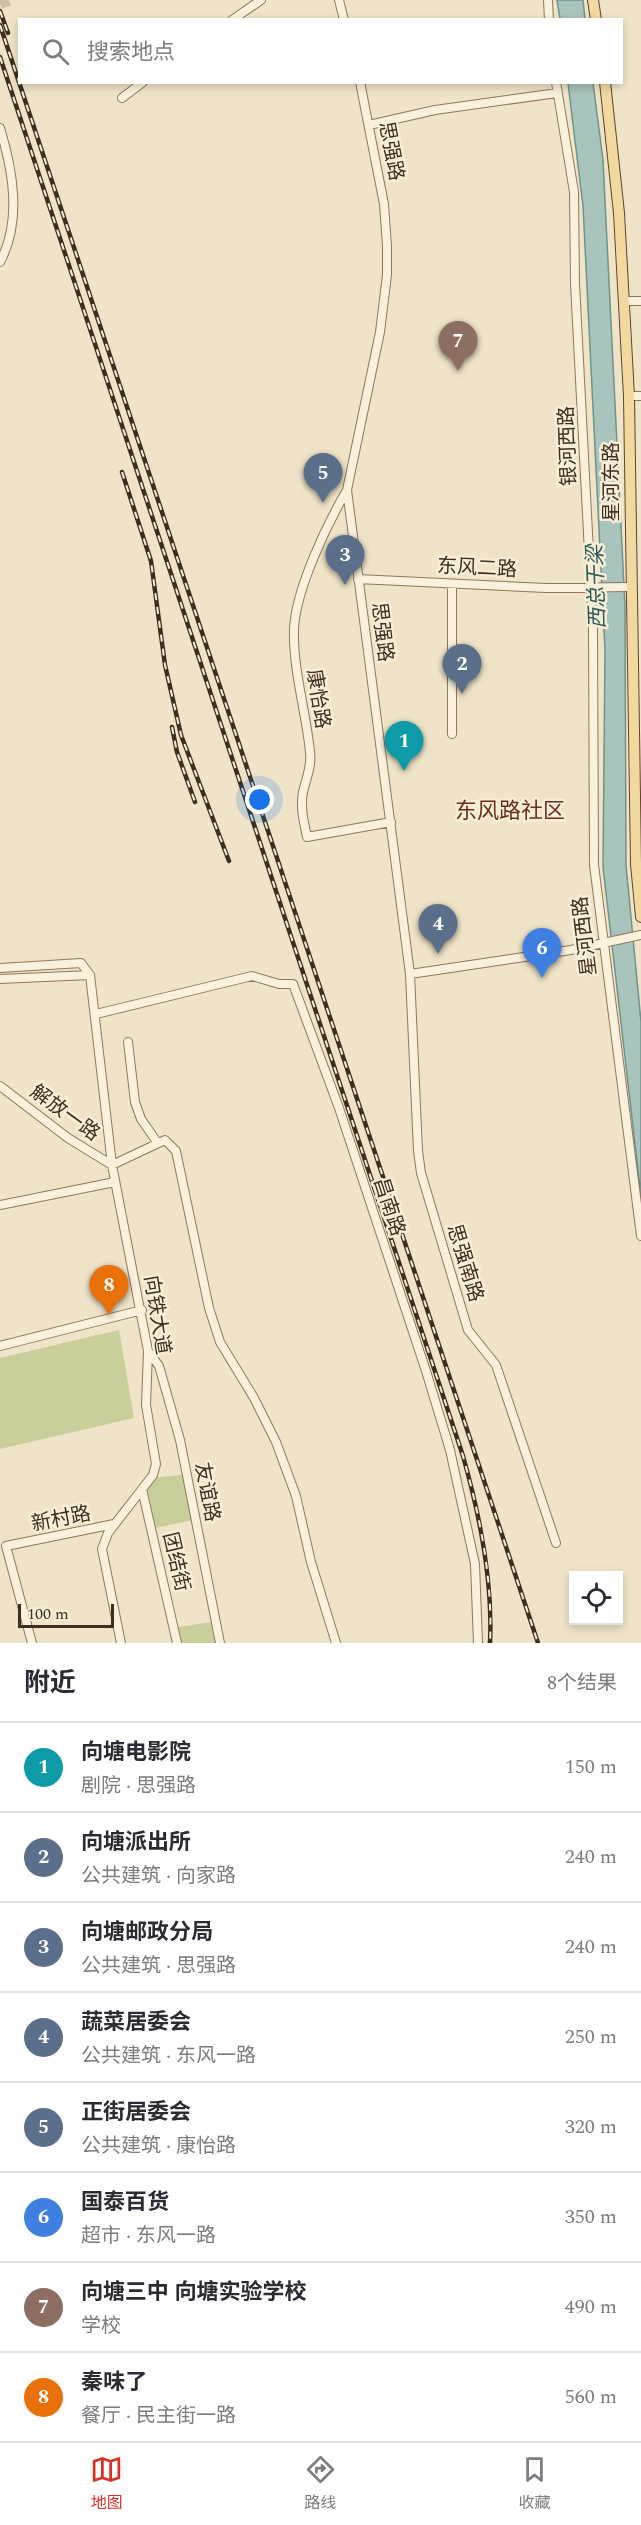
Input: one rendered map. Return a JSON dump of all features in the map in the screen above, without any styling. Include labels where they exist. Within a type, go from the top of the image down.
[{"type":"main road","points":[[594,0],[596,18]]},
{"type":"main road","name":"星河东路","points":[[605,84],[618,202],[629,396],[628,587],[637,658],[636,864],[641,917]]},
{"type":"street","points":[[235,18],[261,0]]},
{"type":"street","points":[[339,0],[344,18]]},
{"type":"street","points":[[548,0],[549,18]]},
{"type":"street","points":[[122,98],[140,84]]},
{"type":"street","name":"思强路","points":[[360,84],[384,204],[387,275],[380,332],[347,490],[410,974]]},
{"type":"street","name":"银河西路","points":[[556,84],[574,192],[575,284],[592,588],[594,809]]},
{"type":"street","points":[[369,125],[435,110],[557,93]]},
{"type":"street","points":[[0,128],[9,159],[13,196],[12,224],[0,262]]},
{"type":"street","points":[[624,301],[641,301]]},
{"type":"street","points":[[629,396],[641,396]]},
{"type":"street","name":"康怡路","points":[[347,490],[331,518],[298,602],[295,620],[298,685],[310,754],[302,812],[308,837],[391,822]]},
{"type":"street","name":"东风二路","points":[[358,579],[452,584],[628,587]]},
{"type":"street","points":[[452,584],[452,734]]},
{"type":"street","name":"星河西路","points":[[594,809],[594,865],[602,944],[641,1236]]},
{"type":"street","points":[[410,974],[602,944],[637,936]]},
{"type":"street","points":[[0,968],[81,963],[90,975]]},
{"type":"street","name":"思强南路","points":[[410,974],[417,1151],[421,1173],[468,1330],[496,1365],[556,1543]]},
{"type":"street","points":[[0,979],[90,975]]},
{"type":"street","name":"向铁大道","points":[[90,975],[112,1165],[148,1350],[146,1405],[156,1464],[153,1475],[108,1533],[102,1549],[121,1643]]},
{"type":"street","name":"昌南路","points":[[96,1014],[252,976],[279,984],[293,984],[339,1108],[450,1450],[475,1564],[478,1643]]},
{"type":"street","points":[[128,1042],[135,1102],[141,1119],[157,1142]]},
{"type":"street","name":"解放一路","points":[[0,1086],[68,1138],[112,1165]]},
{"type":"street","points":[[112,1165],[165,1140],[176,1151],[209,1308],[220,1342],[254,1398],[276,1442],[296,1496],[311,1562],[336,1643]]},
{"type":"street","points":[[0,1205],[115,1182]]},
{"type":"street","points":[[0,1346],[142,1310]]},
{"type":"street","name":"友谊路","points":[[148,1350],[159,1366],[180,1440],[220,1643]]},
{"type":"street","name":"团结街","points":[[142,1489],[177,1643]]},
{"type":"street","name":"新村路","points":[[32,1643],[6,1546],[115,1524]]},
{"type":"green space","points":[[119,1330],[134,1418],[0,1449],[0,1358]]},
{"type":"green space","points":[[189,1469],[198,1519],[151,1529],[143,1487],[149,1478],[181,1475]]},
{"type":"green space","points":[[212,1622],[216,1643],[181,1643],[178,1627]]},
{"type":"water","points":[[557,0],[583,0],[585,18],[560,18]]},
{"type":"water","points":[[568,84],[593,84],[603,160],[625,607],[626,865],[641,1022],[641,1196],[603,867],[605,650],[583,206]]},
{"type":"tunnel","points":[[0,4],[12,0]]},
{"type":"railway","points":[[0,11],[8,33]]},
{"type":"railway","points":[[0,25],[18,79]]},
{"type":"railway","points":[[0,57],[463,1456],[484,1548],[489,1596],[490,1643]]},
{"type":"railway","points":[[20,84],[538,1643]]},
{"type":"railway","points":[[122,472],[151,561],[165,665],[181,735],[229,861]]},
{"type":"railway","points":[[172,727],[177,752],[195,802]]},
{"type":"place","name":"向塘三中 向塘实验学校","points":[[458,371]]},
{"type":"place","name":"正街居委会","points":[[323,503]]},
{"type":"place","name":"向塘邮政分局","points":[[345,585]]},
{"type":"place","name":"向塘派出所","points":[[462,694]]},
{"type":"place","name":"向塘电影院","points":[[404,771]]},
{"type":"place","name":"蔬菜居委会","points":[[438,954]]},
{"type":"place","name":"国泰百货","points":[[542,978]]},
{"type":"place","name":"秦味了","points":[[109,1315]]},
{"type":"district","name":"东风路社区","points":[[510,811]]},
{"type":"water label","name":"西总干梁","points":[[597,587]]}]
